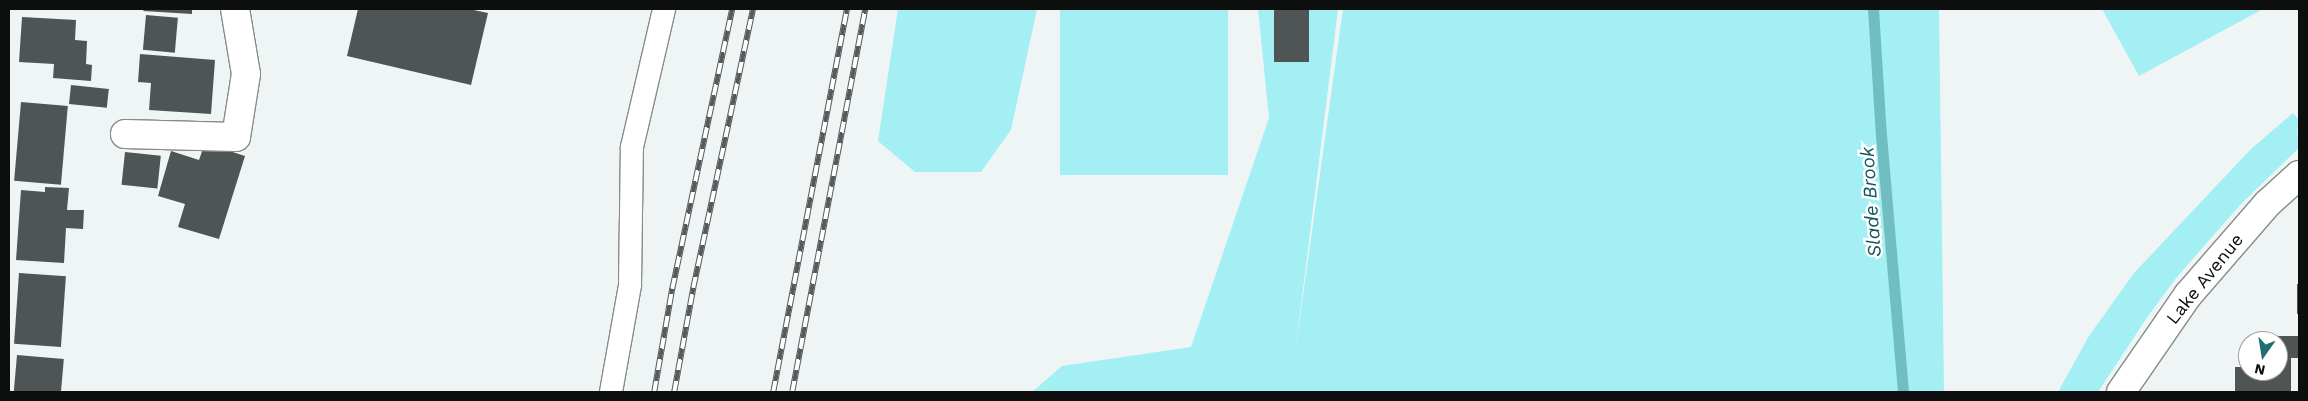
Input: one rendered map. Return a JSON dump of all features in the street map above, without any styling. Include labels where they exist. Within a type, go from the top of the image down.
[{"type":"street","points":[[126,134],[236,137],[246,74],[235,9]]},
{"type":"street","name":"Lake Avenue","points":[[2121,392],[2188,295],[2267,204],[2299,175]]},
{"type":"lane","points":[[611,392],[630,285],[632,147],[664,9]]},
{"type":"shaded area","points":[[898,9],[1037,9],[1011,130],[981,172],[915,172],[878,141]]},
{"type":"shaded area","points":[[1060,9],[1228,9],[1228,175],[1060,175]]},
{"type":"shaded area","points":[[1258,9],[1338,9],[1295,353],[1343,9],[1939,9],[1944,392],[1032,392],[1062,366],[1191,347],[1269,118]]},
{"type":"shaded area","points":[[2102,9],[2263,9],[2139,76]]},
{"type":"shaded area","points":[[2293,113],[2299,120],[2297,130],[2299,148],[2241,204],[2176,278],[2146,319],[2098,392],[2058,392],[2089,336],[2134,273],[2251,149]]},
{"type":"building","points":[[144,9],[192,9],[192,14],[143,11]]},
{"type":"building","points":[[358,9],[469,9],[488,13],[471,85],[347,56]]},
{"type":"building","points":[[1274,9],[1309,9],[1309,62],[1274,62]]},
{"type":"building","points":[[146,15],[178,18],[175,53],[143,50]]},
{"type":"building","points":[[22,17],[76,20],[75,40],[87,41],[86,64],[92,65],[91,81],[53,78],[54,64],[19,62]]},
{"type":"building","points":[[140,54],[215,60],[211,114],[149,110],[151,83],[138,82]]},
{"type":"building","points":[[71,85],[109,89],[107,108],[69,104]]},
{"type":"building","points":[[21,102],[68,106],[61,185],[14,181]]},
{"type":"building","points":[[205,143],[245,156],[219,239],[178,227],[185,204],[158,196],[171,151],[199,160]]},
{"type":"building","points":[[125,152],[161,156],[157,189],[122,185]]},
{"type":"building","points":[[45,187],[69,188],[67,210],[84,210],[83,229],[66,228],[64,263],[16,260],[21,190],[45,192]]},
{"type":"building","points":[[19,273],[66,276],[61,347],[14,344]]},
{"type":"building","points":[[2297,284],[2299,284],[2299,314],[2297,314]]},
{"type":"building","points":[[2288,336],[2299,336],[2299,358],[2291,358],[2291,392],[2235,391],[2235,367],[2238,367],[2238,381],[2288,381]]},
{"type":"building","points":[[17,355],[64,359],[61,392],[14,392]]},
{"type":"waterway","name":"Slade Brook","points":[[1873,9],[1881,135],[1903,392]]},
{"type":"railway","points":[[654,392],[672,289],[732,9]]},
{"type":"railway","points":[[674,392],[693,288],[753,9]]},
{"type":"railway","points":[[773,392],[847,9]]},
{"type":"railway","points":[[792,392],[865,9]]}]
